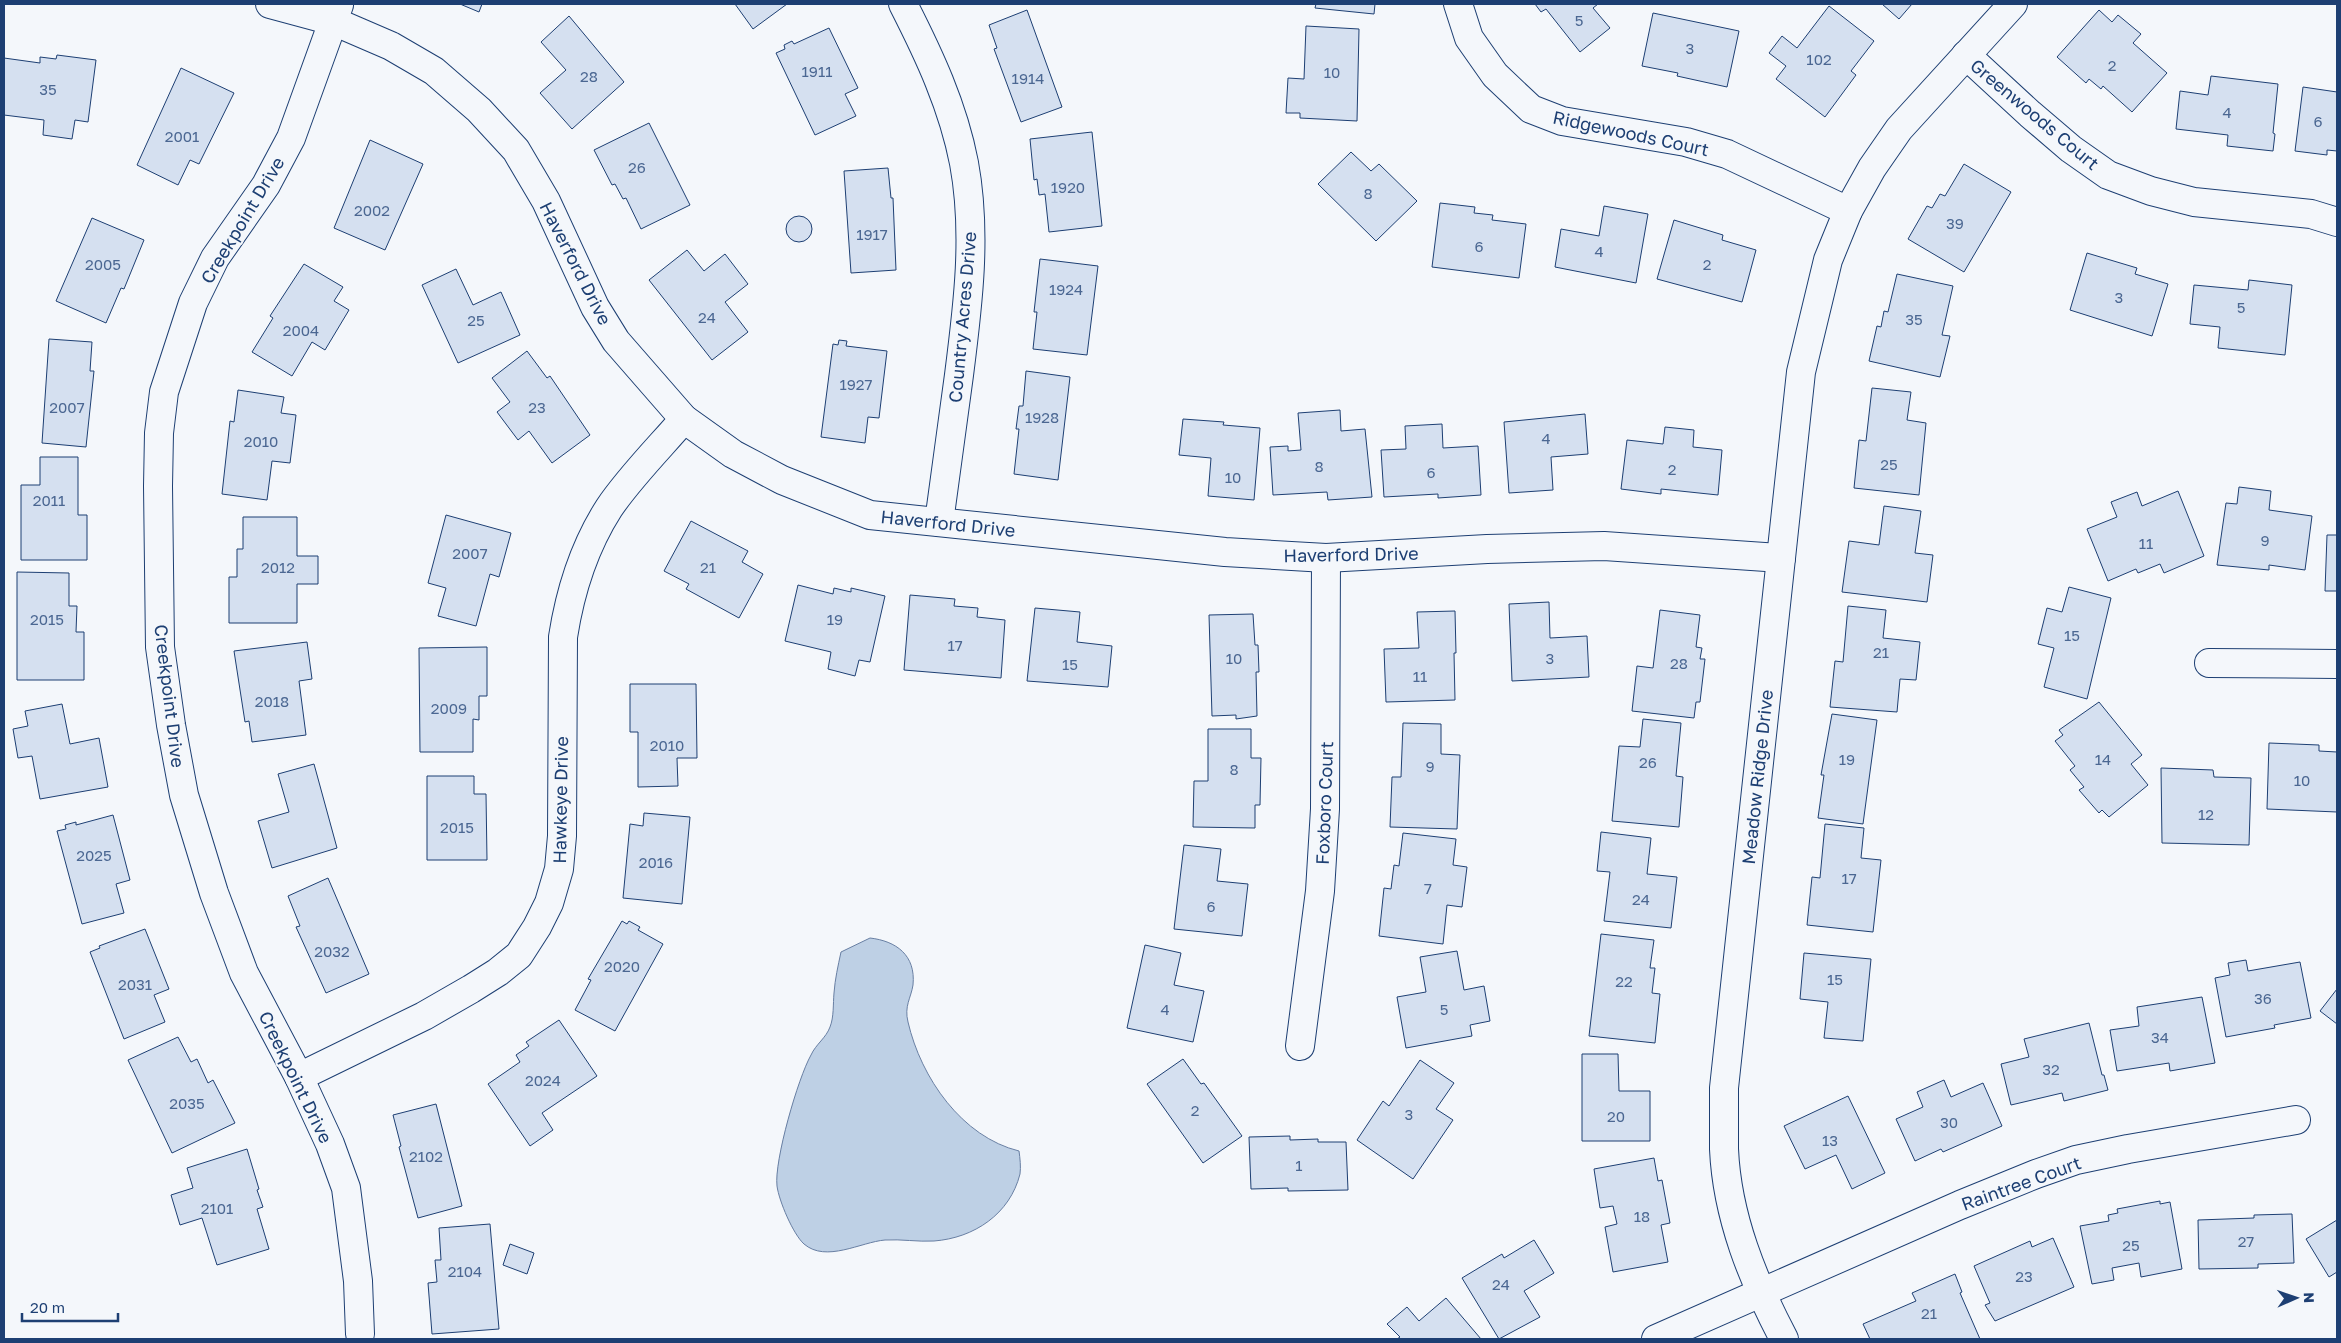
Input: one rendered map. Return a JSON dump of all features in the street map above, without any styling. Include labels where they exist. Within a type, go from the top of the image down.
[{"type":"street","name":"Haverford Drive","points":[[270,4],[336,12],[434,71],[479,110],[516,150],[546,201],[594,307],[616,341],[684,419],[733,454],[782,480],[826,498],[870,514],[1225,552],[1326,558],[1487,549],[1604,546],[1781,558]]},
{"type":"street","name":"Country Acres Drive","points":[[904,4],[925,47],[948,103],[964,163],[971,220],[970,277],[939,522]]},
{"type":"street","name":"Ridgewoods Court","points":[[1458,4],[1469,38],[1495,75],[1531,109],[1562,121],[1686,142],[1727,154],[1848,211]]},
{"type":"street","name":"Meadow Ridge Drive","points":[[1784,1339],[1760,1293],[1736,1225],[1724,1150],[1724,1088],[1801,372],[1828,260],[1848,211],[1872,168],[1899,129],[2013,4]]},
{"type":"street","name":"Creekpoint Drive","points":[[336,12],[291,138],[266,185],[215,258],[193,303],[164,392],[159,434],[160,647],[171,724],[184,794],[200,853],[244,973],[299,1077],[330,1144],[346,1188],[358,1281],[360,1334]]},
{"type":"street","name":"Greenwoods Court","points":[[1966,55],[2058,137],[2108,175],[2151,191],[2194,202],[2311,214],[2337,222]]},
{"type":"street","name":"Hawkeye Drive","points":[[299,1077],[424,1016],[478,985],[519,955],[537,927],[549,903],[559,870],[562,836],[563,637],[568,606],[581,564],[610,507],[684,419]]},
{"type":"street","name":"Foxboro Court","points":[[1300,1046],[1320,891],[1325,809],[1326,558]]},
{"type":"street","points":[[2209,662],[2337,664]]},
{"type":"street","name":"Raintree Court","points":[[1656,1339],[1960,1205],[2076,1160],[2128,1149],[2296,1120]]},
{"type":"water","points":[[870,938],[896,946],[908,958],[913,974],[913,985],[907,1007],[908,1022],[914,1043],[934,1084],[962,1119],[979,1133],[998,1144],[1019,1151],[1020,1174],[1008,1201],[999,1212],[976,1229],[963,1235],[934,1241],[885,1240],[844,1250],[823,1252],[804,1244],[795,1233],[787,1217],[777,1186],[779,1158],[788,1120],[806,1066],[831,1023],[835,983],[841,952]]},
{"type":"building","points":[[460,4],[482,4],[479,12]]},
{"type":"building","points":[[735,4],[787,4],[753,29]]},
{"type":"building","points":[[1316,4],[1375,4],[1374,14],[1315,8]]},
{"type":"building","points":[[1535,4],[1598,4],[1593,8],[1610,28],[1580,52],[1546,9],[1541,12]]},
{"type":"building","points":[[1882,4],[1912,4],[1899,19]]},
{"type":"building","points":[[1829,6],[1874,41],[1851,71],[1856,75],[1825,117],[1776,79],[1786,66],[1769,53],[1782,36],[1797,48]]},
{"type":"building","points":[[1027,10],[1062,107],[1021,122],[994,49],[997,48],[989,25]]},
{"type":"building","points":[[2099,10],[2112,22],[2118,15],[2141,34],[2133,43],[2167,73],[2132,112],[2103,86],[2101,89],[2089,79],[2086,83],[2057,57]]},
{"type":"building","points":[[1653,13],[1739,31],[1727,87],[1677,76],[1678,73],[1642,66]]},
{"type":"building","points":[[569,16],[624,82],[572,129],[540,93],[566,70],[541,42]]},
{"type":"building","points":[[1306,26],[1359,29],[1357,121],[1300,118],[1300,113],[1286,113],[1288,78],[1304,79]]},
{"type":"building","points":[[829,28],[858,88],[845,94],[856,116],[815,135],[776,53],[785,49],[784,45],[792,41],[794,44]]},
{"type":"building","points":[[57,55],[96,60],[88,122],[75,120],[72,139],[43,135],[44,120],[4,115],[4,58],[40,63],[40,57],[56,59]]},
{"type":"building","points":[[181,68],[234,93],[199,164],[190,160],[178,185],[137,165]]},
{"type":"building","points":[[2211,76],[2278,84],[2273,151],[2227,146],[2228,135],[2176,129],[2180,91],[2208,95]]},
{"type":"building","points":[[2303,87],[2337,92],[2337,151],[2327,150],[2327,155],[2295,151]]},
{"type":"building","points":[[649,123],[690,205],[641,229],[626,198],[623,199],[615,184],[612,185],[594,150]]},
{"type":"building","points":[[1092,132],[1102,226],[1049,232],[1045,194],[1039,195],[1037,179],[1034,180],[1030,139]]},
{"type":"building","points":[[370,140],[423,164],[385,250],[334,228]]},
{"type":"building","points":[[1351,152],[1371,171],[1379,164],[1417,201],[1376,241],[1318,184]]},
{"type":"building","points":[[1964,164],[2011,192],[1964,272],[1908,239],[1927,206],[1932,208],[1940,194],[1945,196]]},
{"type":"building","points":[[888,168],[891,198],[893,198],[896,270],[851,273],[844,171]]},
{"type":"building","points":[[1440,203],[1475,207],[1474,213],[1493,215],[1492,220],[1526,224],[1519,278],[1432,267]]},
{"type":"building","points":[[1604,206],[1648,214],[1636,283],[1555,267],[1561,229],[1599,236]]},
{"type":"building","points":[[799,216],[808,220],[812,229],[808,238],[799,242],[790,238],[786,229],[790,220]]},
{"type":"building","points":[[92,218],[144,240],[124,289],[121,288],[106,323],[56,301]]},
{"type":"building","points":[[1674,220],[1723,235],[1722,240],[1756,250],[1742,302],[1657,279]]},
{"type":"building","points":[[687,250],[704,271],[725,254],[748,284],[725,302],[748,332],[712,360],[649,280]]},
{"type":"building","points":[[2087,253],[2137,268],[2135,274],[2168,284],[2152,336],[2070,310]]},
{"type":"building","points":[[1040,259],[1098,266],[1087,355],[1033,349],[1037,312],[1034,312]]},
{"type":"building","points":[[304,264],[343,287],[334,301],[349,310],[325,350],[312,342],[292,376],[252,352],[273,318],[270,316]]},
{"type":"building","points":[[456,269],[473,305],[501,292],[520,335],[458,363],[422,285]]},
{"type":"building","points":[[1897,274],[1953,286],[1942,335],[1950,336],[1940,377],[1869,361],[1877,326],[1881,327],[1884,311],[1888,312]]},
{"type":"building","points":[[2249,280],[2292,285],[2285,355],[2218,348],[2220,327],[2190,324],[2194,285],[2248,290]]},
{"type":"building","points":[[49,339],[92,342],[90,371],[94,371],[86,447],[42,443]]},
{"type":"building","points":[[839,340],[847,341],[846,346],[887,351],[879,418],[868,417],[865,443],[821,437],[833,344],[838,345]]},
{"type":"building","points":[[527,351],[547,378],[550,376],[590,435],[552,463],[529,431],[518,440],[497,412],[510,402],[492,378]]},
{"type":"building","points":[[1026,371],[1070,377],[1058,480],[1014,474],[1019,429],[1016,429],[1019,406],[1023,406]]},
{"type":"building","points":[[1872,388],[1911,392],[1907,420],[1926,423],[1919,495],[1854,488],[1859,440],[1866,441]]},
{"type":"building","points":[[238,390],[284,397],[281,413],[296,415],[290,463],[272,461],[267,500],[222,494],[230,421],[234,422]]},
{"type":"building","points":[[1340,410],[1341,431],[1365,429],[1372,497],[1328,500],[1327,492],[1273,495],[1270,447],[1288,446],[1288,451],[1301,450],[1298,413]]},
{"type":"building","points":[[1585,414],[1588,454],[1551,457],[1553,490],[1509,493],[1504,422]]},
{"type":"building","points":[[1183,419],[1224,422],[1223,425],[1260,428],[1254,500],[1208,496],[1211,458],[1179,455]]},
{"type":"building","points":[[1442,424],[1443,448],[1478,446],[1481,495],[1438,498],[1438,494],[1384,497],[1381,450],[1406,449],[1405,426]]},
{"type":"building","points":[[1665,427],[1694,430],[1693,447],[1722,450],[1718,495],[1661,489],[1661,494],[1621,489],[1627,440],[1663,444]]},
{"type":"building","points":[[40,457],[78,457],[78,515],[87,515],[87,560],[21,560],[21,485],[40,485]]},
{"type":"building","points":[[2239,487],[2271,491],[2269,510],[2312,516],[2305,570],[2269,565],[2269,570],[2217,565],[2226,503],[2237,504]]},
{"type":"building","points":[[2178,491],[2204,556],[2164,573],[2160,564],[2138,573],[2136,569],[2108,581],[2087,529],[2117,517],[2111,502],[2137,492],[2142,506]]},
{"type":"building","points":[[1884,506],[1921,511],[1915,553],[1933,555],[1927,602],[1842,592],[1849,541],[1879,545]]},
{"type":"building","points":[[446,515],[511,533],[499,577],[490,574],[476,626],[438,616],[446,588],[428,583]]},
{"type":"building","points":[[243,517],[297,517],[297,556],[318,556],[318,584],[297,584],[297,623],[229,623],[229,577],[237,577],[237,549],[243,549]]},
{"type":"building","points":[[691,521],[748,551],[742,562],[763,574],[739,618],[686,589],[689,584],[664,571]]},
{"type":"building","points":[[2327,535],[2337,535],[2337,591],[2325,591]]},
{"type":"building","points":[[17,572],[69,573],[69,606],[77,606],[76,632],[84,632],[84,680],[17,680]]},
{"type":"building","points":[[798,585],[833,594],[834,588],[851,592],[851,588],[885,596],[870,662],[859,660],[855,676],[828,669],[831,652],[785,641]]},
{"type":"building","points":[[2069,587],[2111,598],[2087,699],[2044,687],[2054,648],[2038,644],[2047,608],[2062,612]]},
{"type":"building","points":[[910,595],[955,599],[954,606],[978,608],[977,617],[1005,620],[1001,678],[904,670]]},
{"type":"building","points":[[1549,602],[1550,638],[1587,636],[1589,677],[1512,681],[1509,604]]},
{"type":"building","points":[[1848,606],[1886,610],[1883,638],[1920,642],[1916,680],[1900,679],[1897,712],[1830,707],[1835,661],[1843,662]]},
{"type":"building","points":[[1035,608],[1080,612],[1077,642],[1112,646],[1108,687],[1027,681]]},
{"type":"building","points":[[1660,610],[1700,615],[1696,647],[1702,648],[1700,659],[1705,659],[1700,702],[1696,702],[1694,718],[1632,711],[1637,666],[1653,668]]},
{"type":"building","points":[[1455,611],[1455,700],[1386,702],[1384,649],[1419,648],[1417,612]]},
{"type":"building","points":[[1253,614],[1255,645],[1258,645],[1259,672],[1256,672],[1257,716],[1236,719],[1236,715],[1212,716],[1209,615]]},
{"type":"building","points":[[307,642],[312,679],[299,681],[306,735],[252,742],[249,721],[245,722],[234,651]]},
{"type":"building","points":[[487,647],[487,696],[479,696],[479,720],[473,719],[473,752],[420,752],[419,648]]},
{"type":"building","points":[[630,684],[696,684],[697,758],[677,758],[678,786],[638,787],[638,732],[630,732]]},
{"type":"building","points":[[2099,702],[2142,755],[2131,764],[2148,785],[2109,817],[2102,810],[2099,813],[2079,790],[2084,787],[2070,770],[2075,766],[2055,741],[2063,735],[2059,730]]},
{"type":"building","points":[[62,704],[70,744],[99,738],[108,787],[40,799],[32,756],[18,758],[13,729],[28,726],[25,711]]},
{"type":"building","points":[[1832,714],[1877,720],[1863,824],[1818,818],[1824,775],[1821,775]]},
{"type":"building","points":[[1643,719],[1681,723],[1676,776],[1683,777],[1679,827],[1612,821],[1619,746],[1640,747]]},
{"type":"building","points":[[1403,723],[1441,724],[1441,754],[1460,755],[1457,829],[1390,827],[1392,777],[1401,777]]},
{"type":"building","points":[[1208,729],[1251,729],[1251,758],[1261,758],[1260,805],[1255,805],[1255,828],[1193,827],[1194,781],[1208,781]]},
{"type":"building","points":[[2269,743],[2319,745],[2319,751],[2337,752],[2337,812],[2267,809]]},
{"type":"building","points":[[314,764],[337,848],[272,868],[258,821],[289,812],[278,774]]},
{"type":"building","points":[[2161,768],[2213,770],[2214,777],[2251,778],[2249,845],[2162,843]]},
{"type":"building","points":[[427,776],[474,776],[474,794],[486,794],[487,860],[427,860]]},
{"type":"building","points":[[644,813],[690,817],[682,904],[623,898],[630,824],[643,826]]},
{"type":"building","points":[[113,815],[130,880],[116,884],[124,913],[82,924],[57,831],[66,829],[65,825],[76,822],[76,825]]},
{"type":"building","points":[[1825,824],[1864,828],[1861,858],[1881,860],[1873,932],[1807,925],[1812,877],[1820,878]]},
{"type":"building","points":[[1601,832],[1651,838],[1647,874],[1677,877],[1671,928],[1604,921],[1610,872],[1597,871]]},
{"type":"building","points":[[1403,833],[1456,839],[1453,865],[1467,867],[1462,907],[1447,905],[1443,944],[1379,936],[1384,888],[1391,889],[1394,865],[1399,866]]},
{"type":"building","points":[[1184,845],[1221,849],[1217,881],[1248,884],[1242,936],[1174,929]]},
{"type":"building","points":[[328,878],[369,974],[326,993],[296,927],[300,926],[288,896]]},
{"type":"building","points":[[622,921],[627,924],[629,921],[640,927],[638,930],[663,944],[615,1031],[575,1010],[591,980],[588,979]]},
{"type":"building","points":[[145,929],[169,989],[154,995],[165,1022],[124,1039],[90,952],[100,948],[99,946]]},
{"type":"building","points":[[1601,934],[1654,940],[1650,968],[1655,968],[1652,993],[1660,994],[1655,1043],[1589,1036]]},
{"type":"building","points":[[1145,945],[1181,953],[1174,985],[1204,991],[1193,1042],[1127,1028]]},
{"type":"building","points":[[1457,951],[1464,990],[1484,986],[1490,1021],[1470,1025],[1472,1036],[1406,1048],[1397,997],[1426,992],[1420,957]]},
{"type":"building","points":[[1804,953],[1871,959],[1863,1041],[1824,1038],[1828,1002],[1800,999]]},
{"type":"building","points":[[2246,960],[2248,971],[2300,962],[2311,1018],[2274,1025],[2275,1028],[2226,1037],[2215,978],[2230,975],[2228,963]]},
{"type":"building","points":[[2337,989],[2337,1024],[2320,1011]]},
{"type":"building","points":[[2202,997],[2215,1063],[2170,1071],[2169,1063],[2117,1071],[2110,1030],[2139,1026],[2137,1007]]},
{"type":"building","points":[[559,1020],[597,1076],[542,1113],[553,1130],[530,1146],[488,1084],[520,1062],[516,1055],[529,1046],[526,1042]]},
{"type":"building","points":[[2089,1023],[2102,1075],[2104,1075],[2108,1090],[2064,1101],[2062,1093],[2011,1105],[2001,1064],[2029,1057],[2024,1039]]},
{"type":"building","points":[[178,1037],[191,1062],[197,1059],[208,1083],[213,1080],[235,1123],[172,1153],[128,1060]]},
{"type":"building","points":[[1582,1054],[1618,1054],[1619,1091],[1650,1091],[1650,1141],[1582,1141]]},
{"type":"building","points":[[1183,1059],[1201,1084],[1204,1083],[1242,1136],[1203,1163],[1147,1084]]},
{"type":"building","points":[[1420,1060],[1454,1083],[1436,1109],[1453,1120],[1413,1179],[1357,1140],[1383,1101],[1389,1106]]},
{"type":"building","points":[[1944,1080],[1951,1097],[1983,1083],[2002,1126],[1943,1152],[1941,1149],[1915,1161],[1896,1119],[1923,1107],[1917,1092]]},
{"type":"building","points":[[1848,1096],[1885,1173],[1852,1189],[1836,1155],[1805,1169],[1784,1126]]},
{"type":"building","points":[[436,1104],[462,1206],[418,1218],[399,1147],[401,1146],[393,1115]]},
{"type":"building","points":[[1290,1136],[1290,1140],[1318,1139],[1318,1142],[1346,1142],[1348,1190],[1288,1191],[1288,1188],[1251,1189],[1249,1137]]},
{"type":"building","points":[[247,1149],[263,1207],[257,1209],[269,1249],[217,1265],[202,1218],[180,1225],[171,1195],[193,1188],[187,1168]]},
{"type":"building","points":[[1654,1158],[1658,1181],[1662,1180],[1670,1223],[1661,1225],[1668,1262],[1613,1272],[1605,1227],[1617,1224],[1613,1206],[1600,1208],[1594,1169]]},
{"type":"building","points":[[2160,1201],[2160,1204],[2170,1202],[2182,1269],[2141,1277],[2139,1263],[2112,1268],[2114,1280],[2092,1284],[2080,1226],[2109,1221],[2108,1215],[2118,1213],[2117,1209]]},
{"type":"building","points":[[2292,1214],[2294,1263],[2258,1264],[2258,1268],[2199,1269],[2198,1220],[2254,1218],[2254,1215]]},
{"type":"building","points":[[2337,1220],[2337,1272],[2329,1277],[2306,1239]]},
{"type":"building","points":[[490,1224],[499,1329],[432,1334],[428,1283],[437,1282],[435,1260],[441,1260],[439,1228]]},
{"type":"building","points":[[2053,1238],[2074,1287],[1995,1321],[1985,1305],[1990,1303],[1974,1266],[2030,1241],[2032,1247]]},
{"type":"building","points":[[1534,1240],[1554,1273],[1524,1291],[1540,1317],[1499,1339],[1462,1278],[1502,1254],[1504,1258]]},
{"type":"building","points":[[510,1244],[534,1253],[527,1274],[503,1265]]},
{"type":"building","points":[[1955,1274],[1962,1292],[1960,1293],[1980,1339],[1870,1339],[1863,1324],[1916,1301],[1912,1293]]},
{"type":"building","points":[[1446,1298],[1481,1339],[1397,1339],[1400,1337],[1387,1324],[1407,1307],[1419,1321]]}]
